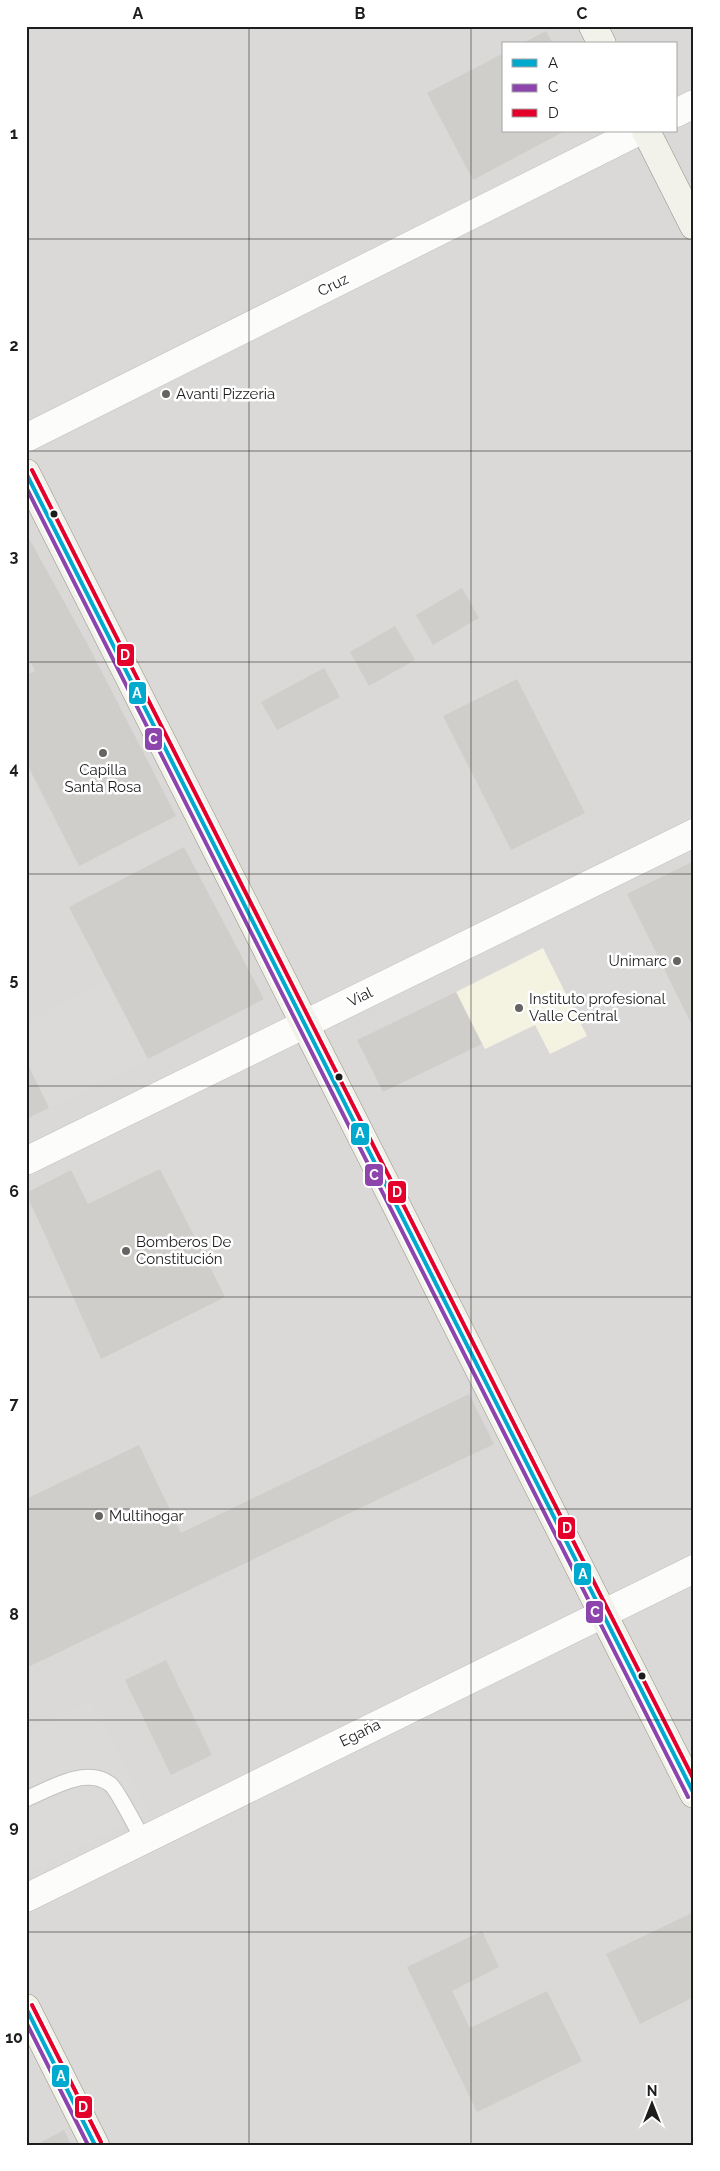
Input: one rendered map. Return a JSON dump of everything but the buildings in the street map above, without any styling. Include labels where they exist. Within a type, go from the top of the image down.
[{"type":"main road","points":[[594,26],[601,42]]},
{"type":"main road","points":[[647,132],[694,226]]},
{"type":"main road","points":[[26,473],[694,1794]]},
{"type":"main road","points":[[26,2008],[95,2145]]},
{"type":"street","points":[[678,112],[694,104]]},
{"type":"street","name":"Cruz","points":[[26,438],[637,132]]},
{"type":"street","name":"Vial","points":[[26,1161],[694,833]]},
{"type":"street","name":"Egaña","points":[[26,1898],[694,1569]]},
{"type":"lane","points":[[26,1799],[70,1780],[94,1777],[111,1784],[143,1840]]},
{"type":"shaded area","points":[[26,26],[694,26],[694,2145],[26,2145]]},
{"type":"shaded area","name":"Instituto profesional Valle Central","points":[[543,948],[587,1036],[550,1054],[535,1025],[485,1049],[456,992]]},
{"type":"shaded area","points":[[107,981],[148,1059],[49,1108],[26,1061],[26,1023]]},
{"type":"shaded area","points":[[91,1702],[150,1813],[26,1875],[26,1733]]},
{"type":"transit line","name":"D","points":[[32,470],[694,1780]]},
{"type":"transit line","name":"A","points":[[26,473],[694,1794]]},
{"type":"transit line","name":"C","points":[[26,487],[688,1797]]},
{"type":"transit line","name":"D","points":[[32,2005],[101,2142]]},
{"type":"transit line","name":"A","points":[[26,2008],[95,2145]]},
{"type":"transit line","name":"C","points":[[26,2022],[88,2145]]},
{"type":"place","name":"Avanti Pizzeria","points":[[166,394]]},
{"type":"place","name":"Capilla Santa Rosa","points":[[103,753]]},
{"type":"place","name":"Unimarc","points":[[677,961]]},
{"type":"place","name":"Instituto profesional Valle Central","points":[[519,1008]]},
{"type":"place","name":"Bomberos De Constitución","points":[[126,1251]]},
{"type":"place","name":"Multihogar","points":[[99,1516]]}]
